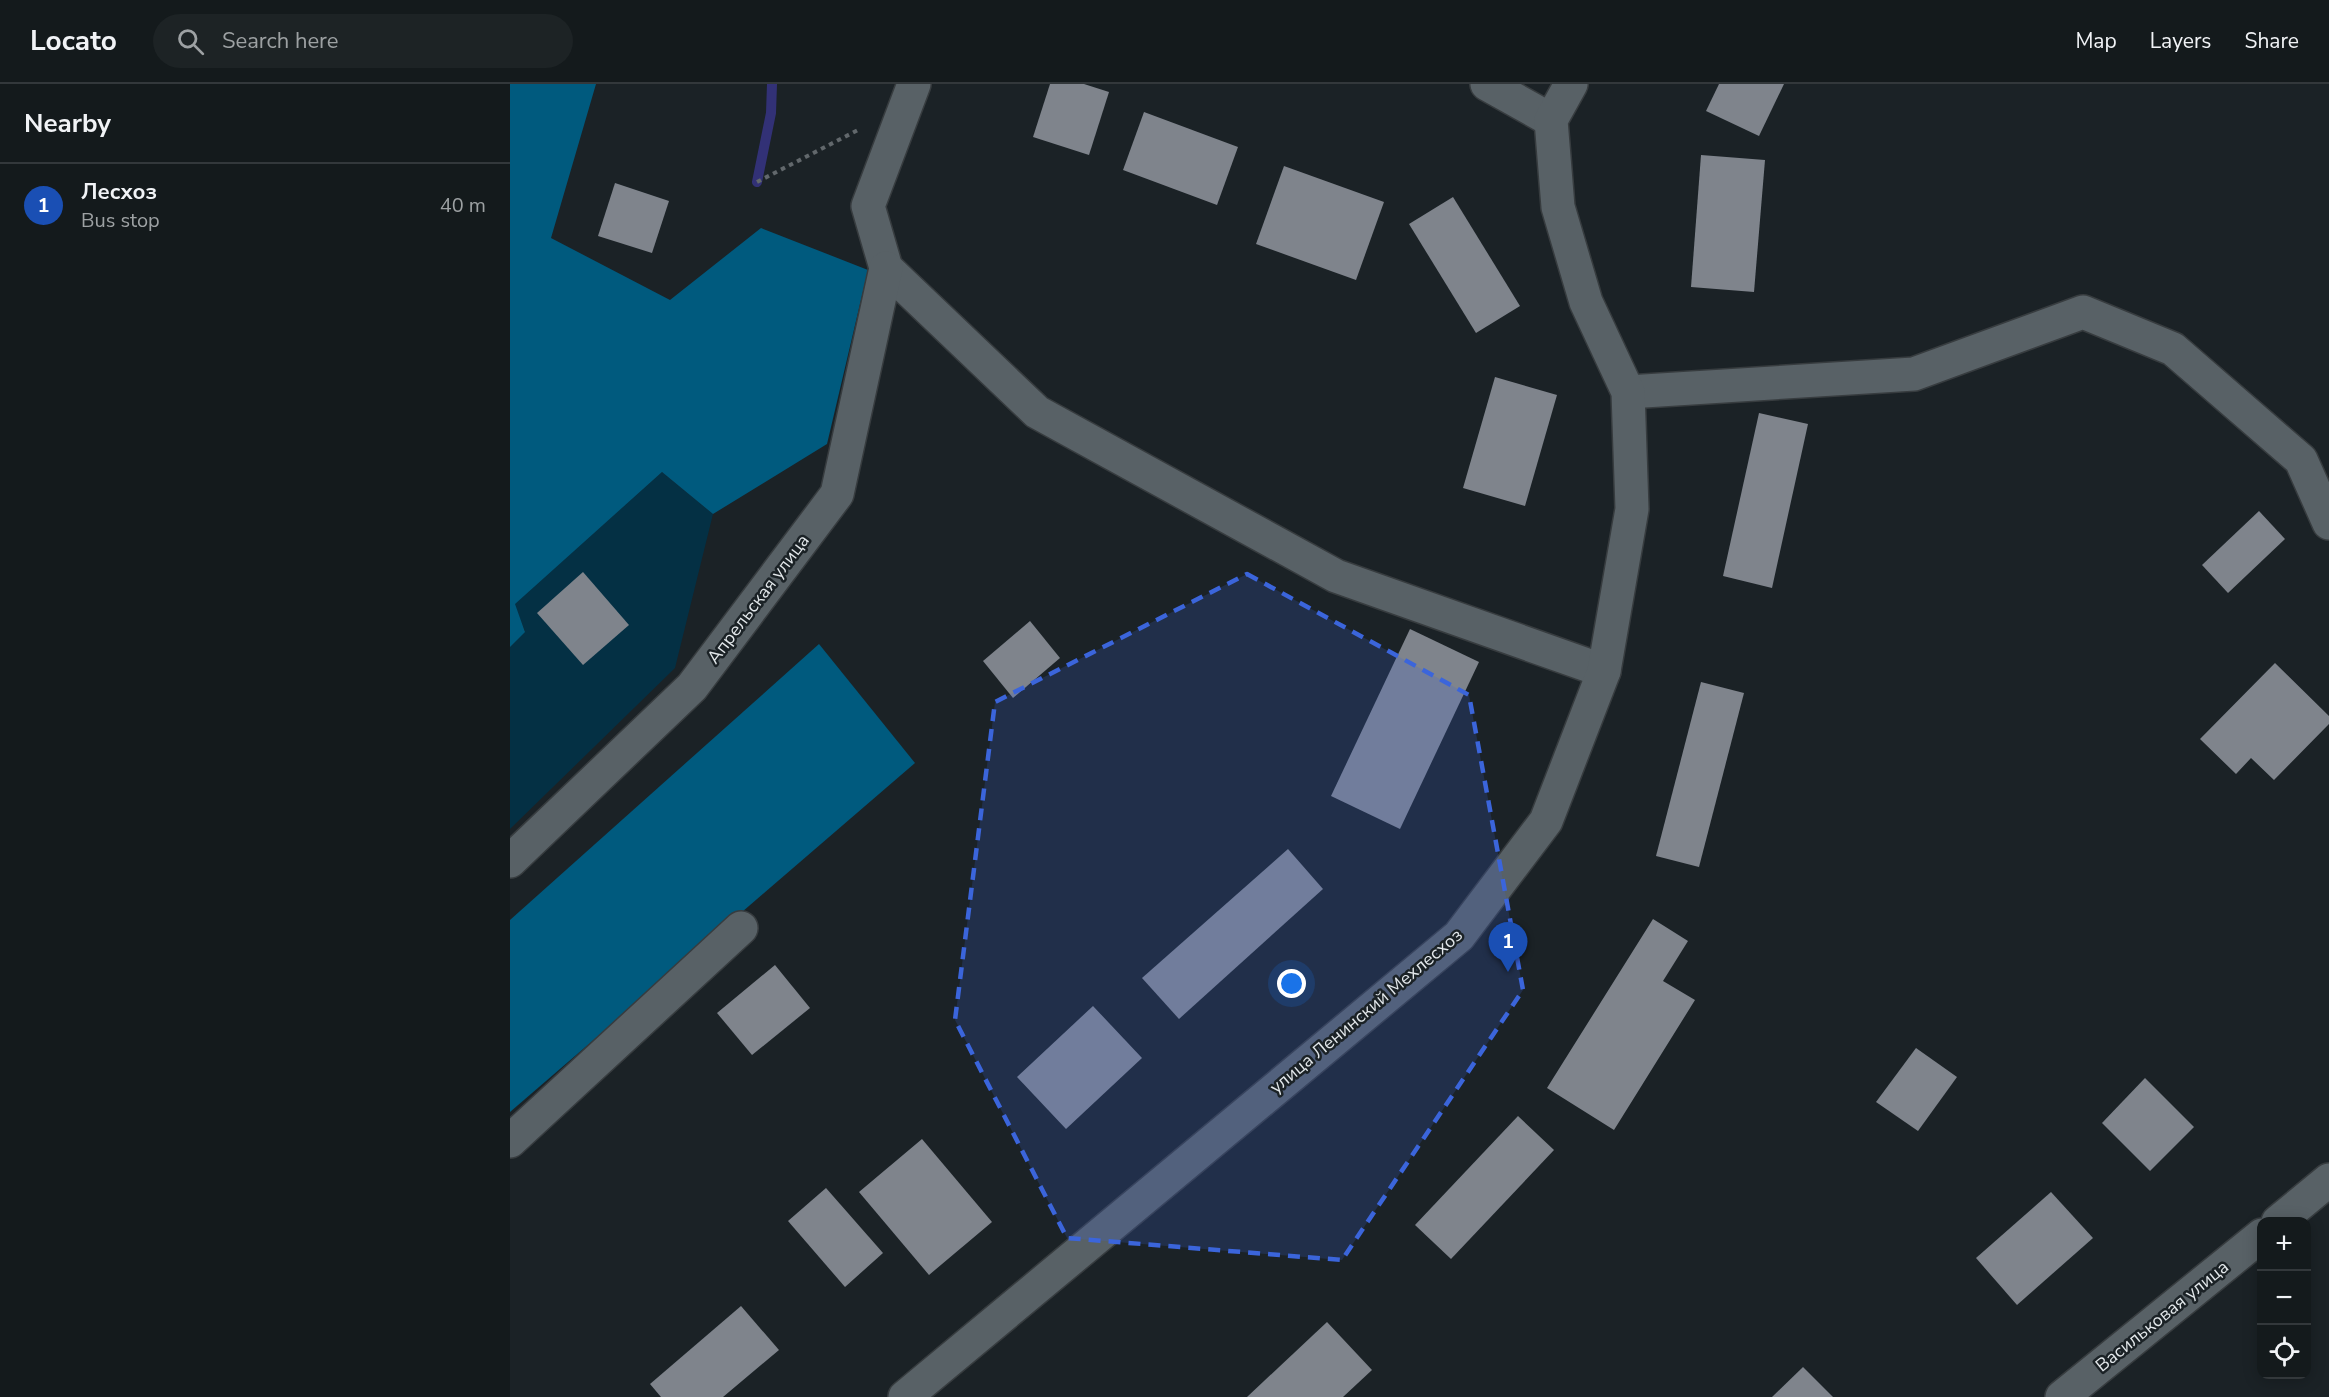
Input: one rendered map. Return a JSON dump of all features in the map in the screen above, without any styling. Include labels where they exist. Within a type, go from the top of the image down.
[{"type":"street","points":[[914,84],[868,206],[886,268],[1037,412],[1336,576],[1605,671]]},
{"type":"street","points":[[1487,84],[1551,120],[1571,84]]},
{"type":"street","name":"улица Ленинский Мехлесхоз","points":[[905,1397],[1459,936],[1546,821],[1605,671],[1632,509],[1628,392],[1586,302],[1558,207],[1551,120]]},
{"type":"street","name":"Апрельская улица","points":[[510,861],[692,687],[837,494],[886,268]]},
{"type":"street","points":[[1628,392],[1914,374],[2083,312],[2174,349],[2301,460],[2329,523]]},
{"type":"street","points":[[510,1142],[741,928]]},
{"type":"street","points":[[2283,1217],[2329,1180]]},
{"type":"street","name":"Васильковая улица","points":[[2062,1397],[2257,1239]]},
{"type":"path","points":[[757,183],[806,156]]},
{"type":"highlighted area","points":[[1247,574],[1469,695],[1523,990],[1342,1260],[1067,1238],[955,1020],[995,702]]},
{"type":"shaded area","points":[[510,84],[596,84],[551,238],[670,300],[761,228],[868,270],[827,444],[713,514],[662,472],[515,604],[525,632],[510,647]]},
{"type":"shaded area","points":[[662,472],[713,514],[675,668],[510,829],[510,647],[525,631],[514,604]]},
{"type":"shaded area","points":[[819,644],[915,763],[510,1112],[510,920]]},
{"type":"building","points":[[1050,84],[1084,84],[1109,92],[1089,155],[1033,137]]},
{"type":"building","points":[[1719,84],[1784,84],[1759,136],[1706,111]]},
{"type":"building","points":[[1144,112],[1238,147],[1217,205],[1123,170]]},
{"type":"building","points":[[1701,155],[1765,160],[1754,292],[1691,287]]},
{"type":"building","points":[[1284,166],[1384,202],[1356,280],[1256,244]]},
{"type":"building","points":[[615,183],[669,201],[652,253],[598,236]]},
{"type":"building","points":[[1453,197],[1520,306],[1476,333],[1409,224]]},
{"type":"building","points":[[1495,377],[1557,395],[1525,506],[1463,488]]},
{"type":"building","points":[[1759,413],[1808,424],[1772,588],[1723,576]]},
{"type":"building","points":[[2259,511],[2285,539],[2228,593],[2202,565]]},
{"type":"building","points":[[583,572],[629,625],[583,665],[537,613]]},
{"type":"building","points":[[1030,621],[1060,658],[1013,698],[983,661]]},
{"type":"building","points":[[1410,629],[1479,662],[1400,829],[1331,796]]},
{"type":"building","points":[[2275,663],[2329,716],[2329,724],[2274,780],[2251,758],[2236,774],[2200,739]]},
{"type":"building","points":[[1701,682],[1744,693],[1699,867],[1656,856]]},
{"type":"building","points":[[1288,849],[1323,889],[1179,1019],[1142,978]]},
{"type":"building","points":[[1653,919],[1688,941],[1663,981],[1695,1000],[1614,1130],[1547,1088]]},
{"type":"building","points":[[775,965],[810,1008],[752,1055],[717,1013]]},
{"type":"building","points":[[1093,1006],[1142,1058],[1066,1129],[1017,1077]]},
{"type":"building","points":[[1916,1048],[1957,1077],[1918,1131],[1876,1102]]},
{"type":"building","points":[[2145,1078],[2194,1127],[2150,1171],[2102,1123]]},
{"type":"building","points":[[1518,1116],[1554,1150],[1451,1259],[1415,1225]]},
{"type":"building","points":[[922,1139],[992,1222],[929,1275],[859,1192]]},
{"type":"building","points":[[826,1188],[883,1253],[845,1287],[788,1221]]},
{"type":"building","points":[[2051,1192],[2093,1238],[2017,1305],[1976,1258]]},
{"type":"building","points":[[741,1306],[779,1350],[723,1397],[661,1397],[650,1384]]},
{"type":"building","points":[[1327,1322],[1372,1370],[1343,1397],[1247,1397]]},
{"type":"building","points":[[1803,1367],[1833,1397],[1772,1397]]},
{"type":"waterway","points":[[757,182],[771,113],[772,84]]},
{"type":"place","name":"Лесхоз","points":[[1508,972]]}]
